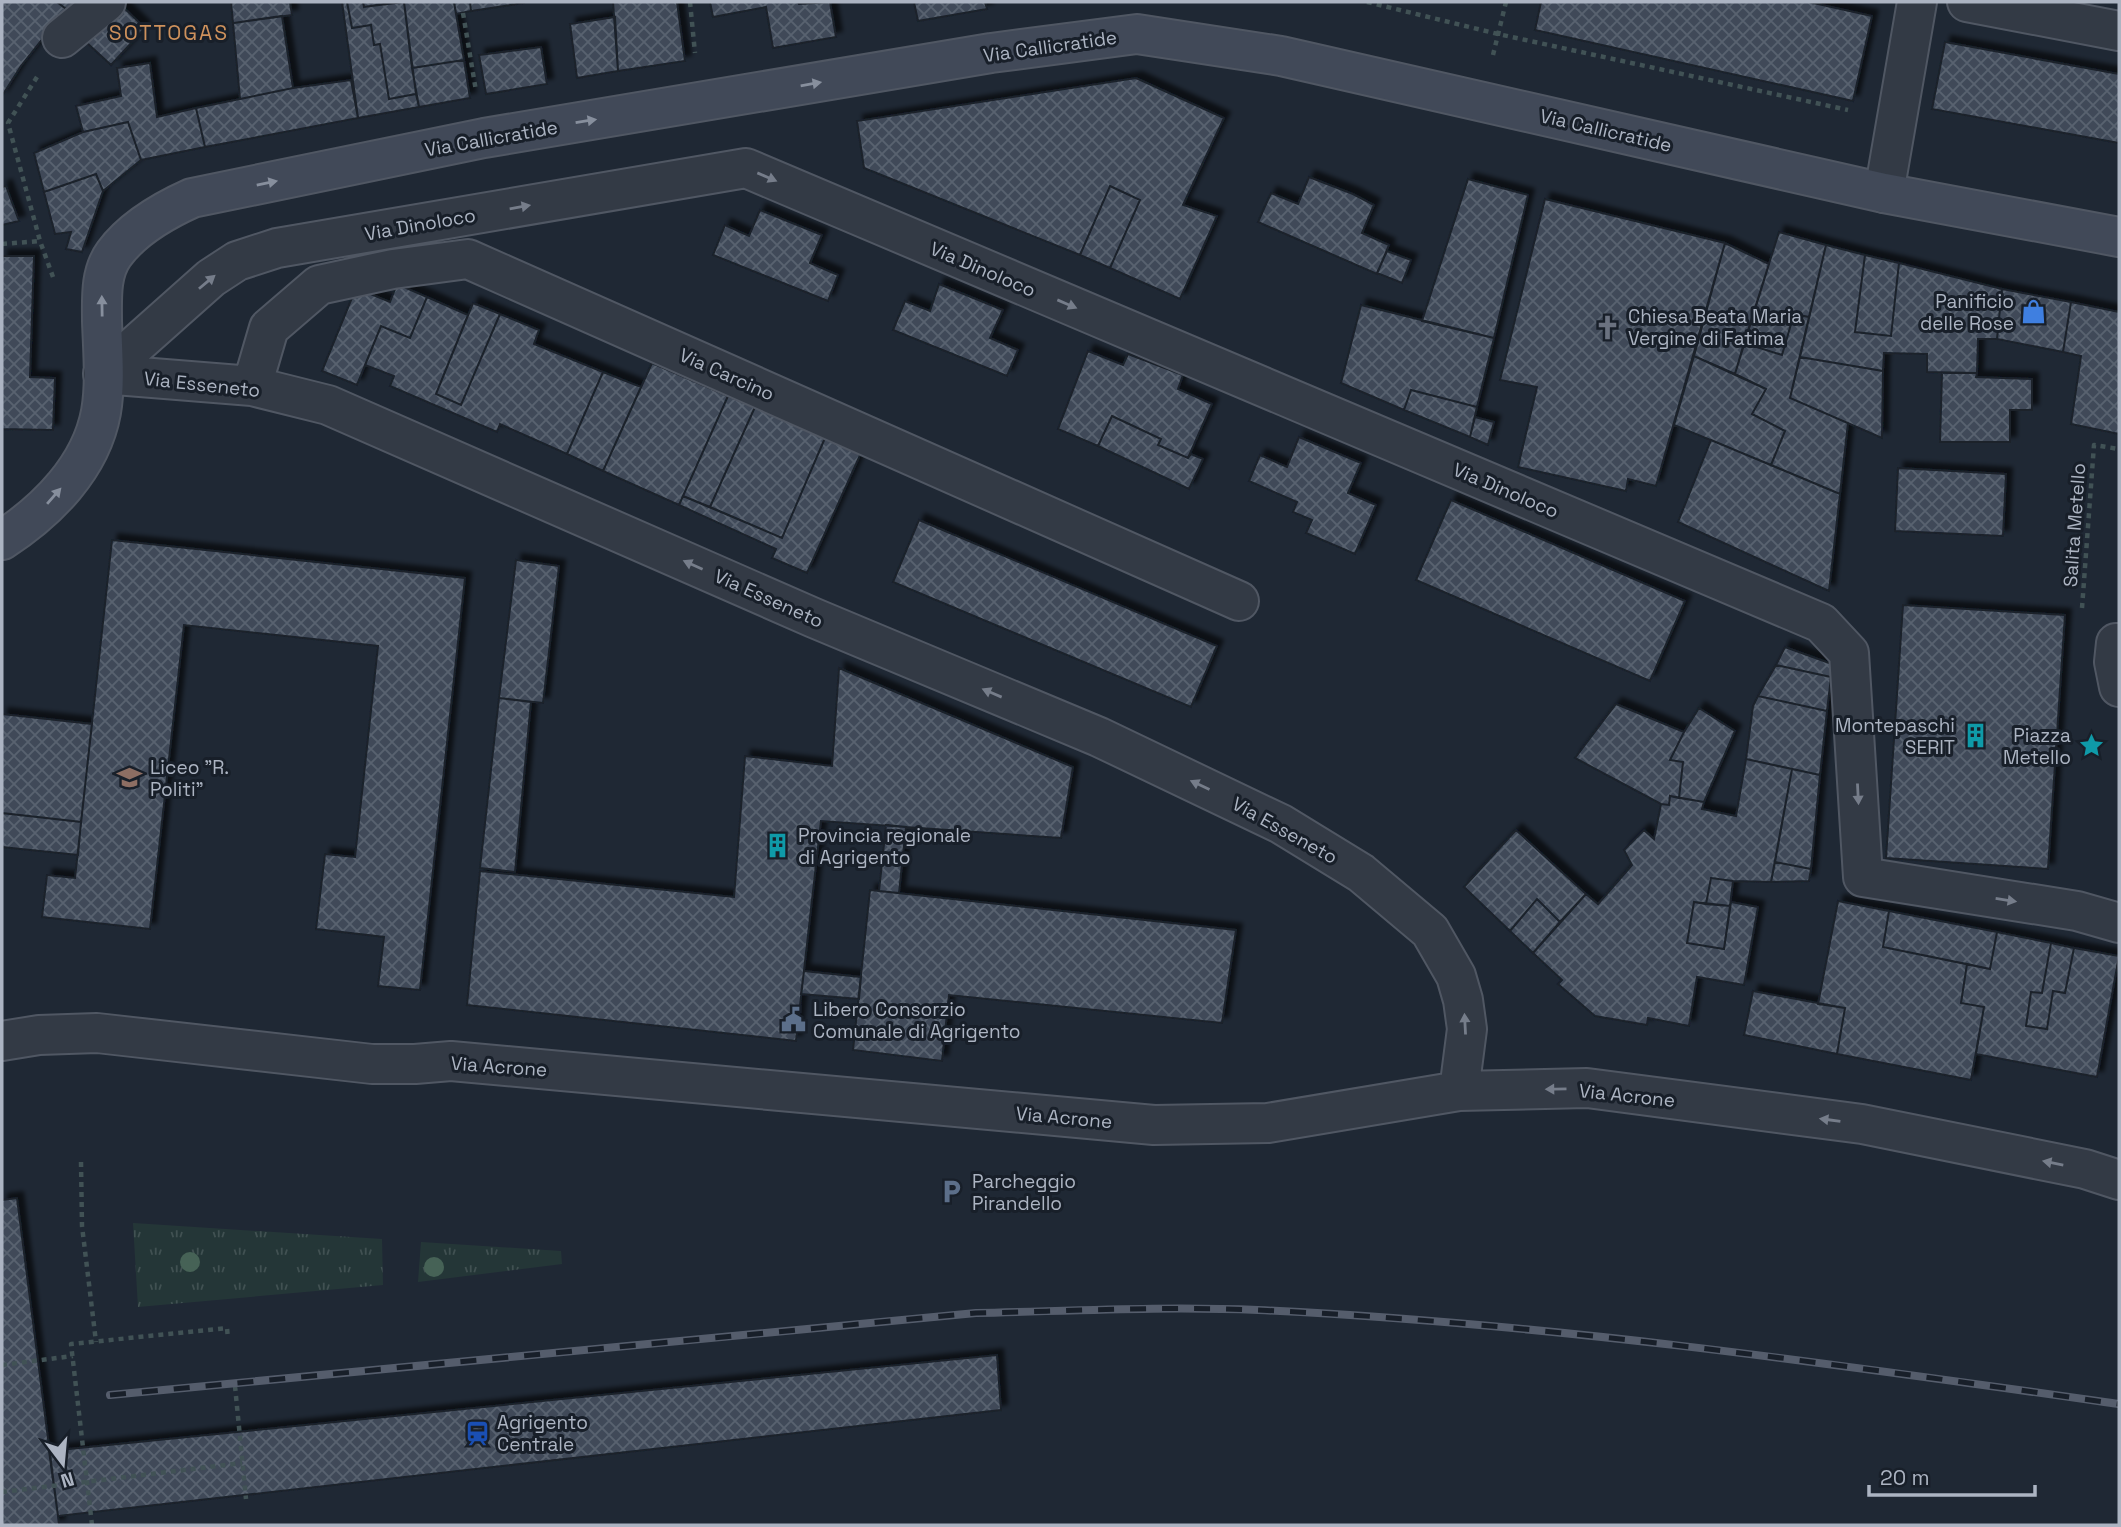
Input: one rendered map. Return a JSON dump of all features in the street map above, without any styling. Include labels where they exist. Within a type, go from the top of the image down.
[{"type":"street","points":[[62,38],[106,2]]},
{"type":"street","points":[[1884,193],[1917,2]]},
{"type":"street","points":[[1967,2],[2119,31]]},
{"type":"street","name":"Via Callicratide","points":[[103,374],[102,284],[113,255],[132,235],[161,213],[192,198],[484,138],[991,53],[1137,34],[1280,56],[1884,193],[2119,237]]},
{"type":"street","name":"Via Dinoloco","points":[[103,374],[211,278],[237,261],[277,248],[746,169],[1821,623],[1849,653],[1863,877],[2077,911],[2119,923]]},
{"type":"street","name":"Via Carcino","points":[[252,386],[269,328],[319,285],[393,269],[468,259],[1239,601]]},
{"type":"street","points":[[2,540],[23,527],[85,461],[101,413],[103,374]]},
{"type":"street","name":"Via Esseneto","points":[[103,374],[252,386],[328,405],[814,618],[1100,737],[1281,824],[1361,873],[1430,931],[1455,976],[1463,1000],[1467,1029],[1459,1091]]},
{"type":"street","points":[[2116,643],[2114,662],[2119,687]]},
{"type":"street","name":"Via Acrone","points":[[2,1041],[39,1035],[97,1033],[372,1064],[415,1064],[451,1060],[1154,1125],[1268,1123],[1459,1091],[1587,1088],[1862,1124],[2085,1169],[2119,1180]]},
{"type":"path","points":[[1367,2],[1498,34],[1897,121]]},
{"type":"path","points":[[463,13],[484,138]]},
{"type":"path","points":[[2,244],[40,241],[8,123],[62,38]]},
{"type":"path","name":"Salita Metello","points":[[2082,607],[2094,445],[2119,449]]},
{"type":"path","points":[[81,1162],[82,1226],[96,1342]]},
{"type":"path","points":[[92,1525],[71,1344],[227,1328],[228,1339]]},
{"type":"path","points":[[2,1365],[73,1356]]},
{"type":"path","points":[[235,1385],[246,1499]]},
{"type":"path","points":[[2,1492],[242,1463]]},
{"type":"green space","points":[[133,1223],[382,1239],[383,1285],[138,1307]]},
{"type":"green space","points":[[421,1242],[561,1251],[562,1264],[418,1282]]},
{"type":"building","points":[[2,2],[57,2],[66,9],[21,66],[2,96]]},
{"type":"building","points":[[57,2],[77,2],[66,9]]},
{"type":"building","points":[[231,2],[290,2],[292,15],[233,23]]},
{"type":"building","points":[[342,2],[347,2],[352,28],[371,25],[374,45],[380,44],[389,99],[416,94],[419,107],[358,118]]},
{"type":"building","points":[[347,2],[363,2],[364,7],[404,2],[416,94],[389,99],[380,44],[374,45],[371,25],[352,28]]},
{"type":"building","points":[[363,2],[397,2],[364,7]]},
{"type":"building","points":[[404,2],[454,2],[464,60],[412,68]]},
{"type":"building","points":[[454,2],[470,2],[471,11],[456,14]]},
{"type":"building","points":[[470,2],[524,2],[524,3],[471,11]]},
{"type":"building","points":[[613,2],[677,2],[685,61],[618,71]]},
{"type":"building","points":[[710,2],[830,2],[836,37],[773,48],[766,7],[713,17]]},
{"type":"building","points":[[914,2],[985,2],[987,9],[918,21]]},
{"type":"building","points":[[1541,2],[1809,2],[1872,16],[1853,101],[1535,30]]},
{"type":"building","points":[[120,4],[145,28],[111,65],[86,42]]},
{"type":"building","points":[[282,16],[293,88],[240,99],[233,23]]},
{"type":"building","points":[[615,17],[618,71],[577,78],[570,24]]},
{"type":"building","points":[[1945,42],[2119,74],[2119,143],[1932,109]]},
{"type":"building","points":[[541,47],[547,84],[486,94],[479,55]]},
{"type":"building","points":[[464,60],[470,98],[419,107],[412,68]]},
{"type":"building","points":[[150,63],[157,117],[196,108],[205,147],[141,160],[128,122],[83,132],[76,106],[121,96],[117,68]]},
{"type":"building","points":[[1136,78],[1224,118],[1183,205],[1217,216],[1180,299],[1110,268],[1140,200],[1110,186],[1080,255],[864,168],[857,121]]},
{"type":"building","points":[[351,80],[358,118],[205,147],[196,108],[293,88]]},
{"type":"building","points":[[128,122],[141,160],[103,191],[96,174],[44,192],[34,153],[83,132]]},
{"type":"building","points":[[96,174],[103,191],[82,252],[66,249],[71,232],[55,234],[44,192]]},
{"type":"building","points":[[1309,177],[1374,205],[1362,233],[1389,245],[1377,274],[1258,222],[1271,193],[1298,204]]},
{"type":"building","points":[[1468,179],[1528,195],[1494,338],[1422,321]]},
{"type":"building","points":[[6,186],[19,221],[2,225],[2,187]]},
{"type":"building","points":[[1110,186],[1140,200],[1110,268],[1080,255]]},
{"type":"building","name":"Chiesa Beata Maria Vergine di Fatima","points":[[1545,199],[1725,243],[1656,486],[1628,479],[1626,491],[1518,467],[1537,387],[1500,380]]},
{"type":"building","points":[[760,210],[822,235],[810,263],[838,275],[828,301],[713,255],[725,225],[749,236]]},
{"type":"building","points":[[1779,232],[1826,245],[1809,317],[1794,314],[1782,355],[1744,343]]},
{"type":"building","points":[[1725,243],[1769,264],[1735,374],[1694,356]]},
{"type":"building","points":[[1826,245],[1865,255],[1855,332],[1891,336],[1899,263],[2002,289],[1997,339],[1978,339],[1977,373],[1927,372],[1927,354],[1884,353],[1883,371],[1800,357]]},
{"type":"building","points":[[1387,251],[1411,260],[1402,283],[1377,273]]},
{"type":"building","points":[[1865,255],[1899,263],[1891,336],[1855,332]]},
{"type":"building","points":[[2,256],[34,256],[30,377],[55,378],[53,430],[2,429]]},
{"type":"building","points":[[397,284],[427,297],[410,338],[381,326],[357,385],[322,371],[356,288],[390,302]]},
{"type":"building","points":[[939,284],[1003,310],[990,338],[1018,350],[1007,376],[893,330],[905,301],[930,311]]},
{"type":"building","points":[[2002,289],[2071,302],[2063,352],[1997,339]]},
{"type":"building","points":[[427,297],[468,315],[436,394],[461,405],[500,314],[539,330],[534,344],[603,372],[567,454],[500,424],[497,432],[390,386],[394,376],[365,365],[381,326],[410,338]]},
{"type":"building","points":[[2071,302],[2119,312],[2119,434],[2071,424],[2081,356],[2063,352]]},
{"type":"building","points":[[473,303],[500,314],[461,405],[436,394]]},
{"type":"building","points":[[1361,305],[1494,338],[1477,407],[1411,390],[1404,410],[1341,383]]},
{"type":"building","points":[[1794,314],[1809,317],[1790,398],[1848,423],[1840,494],[1771,465],[1785,431],[1752,414],[1766,389],[1735,374],[1744,343],[1782,355]]},
{"type":"building","points":[[1088,351],[1123,365],[1128,354],[1183,375],[1178,389],[1212,404],[1188,458],[1158,445],[1161,439],[1112,416],[1098,446],[1058,429]]},
{"type":"building","points":[[1694,356],[1766,389],[1752,414],[1785,431],[1771,465],[1674,425]]},
{"type":"building","points":[[1800,357],[1883,371],[1882,438],[1790,398]]},
{"type":"building","points":[[652,363],[728,396],[679,505],[603,471]]},
{"type":"building","points":[[603,372],[641,387],[603,471],[567,454]]},
{"type":"building","points":[[1942,373],[1977,373],[1976,377],[2032,379],[2032,410],[2010,410],[2010,442],[1940,442]]},
{"type":"building","points":[[1411,390],[1477,407],[1470,437],[1404,410]]},
{"type":"building","points":[[728,396],[755,407],[710,507],[683,496]]},
{"type":"building","points":[[755,407],[825,438],[782,538],[710,507]]},
{"type":"building","points":[[1112,416],[1161,439],[1158,445],[1188,458],[1191,454],[1203,459],[1189,489],[1098,446]]},
{"type":"building","points":[[1475,417],[1494,422],[1488,445],[1470,437]]},
{"type":"building","points":[[1299,437],[1361,463],[1348,493],[1376,505],[1355,554],[1306,533],[1312,520],[1293,512],[1297,502],[1249,481],[1260,455],[1287,467]]},
{"type":"building","points":[[825,438],[861,453],[807,573],[772,558],[776,549],[679,505],[683,496],[782,538]]},
{"type":"building","points":[[1711,440],[1840,494],[1829,591],[1678,522]]},
{"type":"building","points":[[1898,468],[2006,474],[2003,536],[1895,531]]},
{"type":"building","points":[[1451,500],[1685,601],[1650,681],[1416,580]]},
{"type":"building","points":[[919,520],[1217,646],[1191,707],[893,582]]},
{"type":"building","points":[[112,540],[465,578],[420,990],[378,986],[384,937],[316,929],[325,854],[355,857],[378,646],[184,625],[150,929],[42,917],[47,875],[75,878]]},
{"type":"building","points":[[516,560],[559,566],[543,703],[499,698]]},
{"type":"building","name":"Montepaschi SERIT","points":[[1903,605],[2065,615],[2048,869],[1886,858]]},
{"type":"building","points":[[1785,647],[1832,664],[1831,677],[1776,665]]},
{"type":"building","points":[[1776,665],[1831,677],[1827,711],[1758,696]]},
{"type":"building","name":"Provincia regionale di Agrigento","points":[[839,668],[1073,767],[1061,838],[821,821],[796,1041],[467,1005],[480,871],[734,897],[745,756],[832,766]]},
{"type":"building","points":[[1758,696],[1827,711],[1820,775],[1746,759],[1753,706]]},
{"type":"building","points":[[499,698],[531,702],[515,872],[480,868]]},
{"type":"building","points":[[1616,704],[1684,732],[1670,760],[1683,762],[1679,798],[1670,796],[1669,805],[1661,804],[1575,758]]},
{"type":"building","points":[[1699,708],[1735,731],[1704,802],[1679,798],[1683,762],[1670,760]]},
{"type":"building","points":[[2,714],[92,724],[81,822],[2,813]]},
{"type":"building","points":[[1746,759],[1792,769],[1771,882],[1711,878],[1706,904],[1694,902],[1687,943],[1724,949],[1731,902],[1758,907],[1744,985],[1697,977],[1689,1026],[1648,1018],[1647,1025],[1595,1016],[1558,984],[1562,980],[1533,953],[1586,894],[1598,904],[1632,865],[1624,850],[1644,830],[1654,839],[1661,804],[1669,805],[1670,796],[1704,802],[1702,809],[1736,816]]},
{"type":"building","points":[[1792,769],[1820,775],[1811,869],[1775,862]]},
{"type":"building","points":[[2,813],[81,822],[78,855],[2,847]]},
{"type":"building","points":[[886,825],[906,827],[899,893],[879,891]]},
{"type":"building","points":[[1516,830],[1586,894],[1560,922],[1537,899],[1510,931],[1464,887]]},
{"type":"building","points":[[1775,862],[1811,869],[1809,881],[1771,882]]},
{"type":"building","points":[[1711,878],[1733,881],[1730,906],[1706,904]]},
{"type":"building","name":"Provincia regionale di Agrigento","points":[[870,890],[1236,930],[1222,1023],[949,995],[942,1061],[853,1050]]},
{"type":"building","points":[[1537,899],[1560,922],[1533,953],[1510,931]]},
{"type":"building","points":[[1838,901],[1889,911],[1883,947],[1967,964],[1961,1003],[1984,1007],[1971,1080],[1837,1054],[1845,1008],[1818,1004]]},
{"type":"building","points":[[1694,902],[1730,906],[1724,949],[1687,943]]},
{"type":"building","points":[[1889,911],[1997,932],[1990,969],[1883,947]]},
{"type":"building","points":[[1997,932],[2051,943],[2042,993],[2031,992],[2026,1026],[2047,1029],[2053,991],[2065,993],[2074,948],[2119,956],[2097,1077],[1976,1054],[1984,1007],[1961,1003],[1967,964],[1990,969]]},
{"type":"building","points":[[2051,943],[2074,948],[2065,993],[2053,991],[2047,1029],[2026,1026],[2031,992],[2042,993]]},
{"type":"building","points":[[804,971],[861,977],[859,999],[801,994]]},
{"type":"building","points":[[1753,991],[1845,1008],[1837,1054],[1744,1035]]},
{"type":"building","points":[[17,1198],[59,1525],[2,1525],[2,1200]]},
{"type":"building","points":[[997,1355],[1001,1410],[58,1516],[49,1451]]},
{"type":"railway","points":[[110,1395],[976,1313],[1188,1308],[1366,1316],[1582,1335],[1798,1360],[2119,1404]]},
{"type":"place","name":"Panificio delle Rose","points":[[2034,312]]},
{"type":"place","name":"Chiesa Beata Maria Vergine di Fatima","points":[[1608,327]]},
{"type":"place","name":"Montepaschi SERIT","points":[[1975,736]]},
{"type":"place","name":"Piazza Metello","points":[[2091,746]]},
{"type":"place","name":"Liceo \"R. Politi\"","points":[[130,778]]},
{"type":"place","name":"Provincia regionale di Agrigento","points":[[778,846]]},
{"type":"place","name":"Libero Consorzio Comunale di Agrigento","points":[[793,1020]]},
{"type":"place","name":"Parcheggio Pirandello","points":[[952,1192]]},
{"type":"place","name":"Agrigento Centrale","points":[[477,1433]]},
{"type":"district","name":"SOTTOGAS","points":[[169,33]]}]
